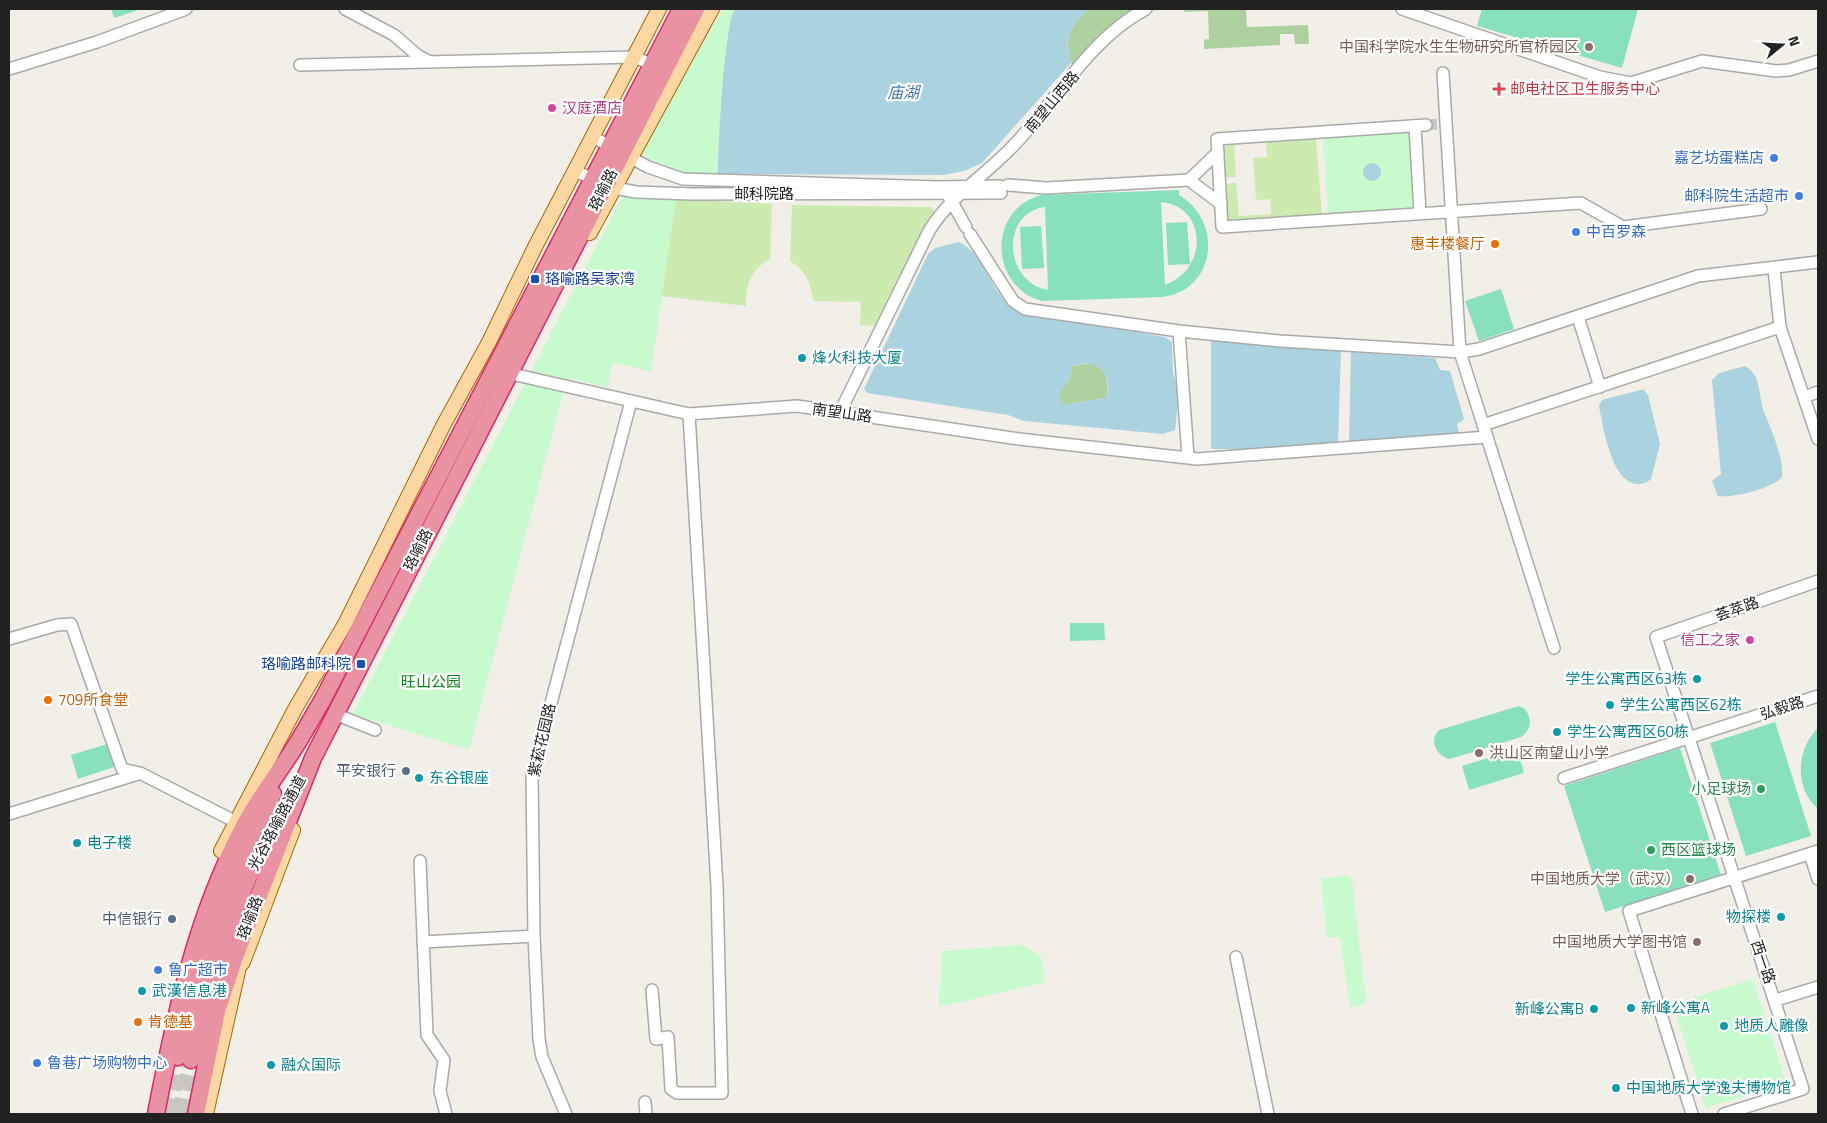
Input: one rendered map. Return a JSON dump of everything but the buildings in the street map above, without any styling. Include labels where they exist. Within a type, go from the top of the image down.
[{"type":"highway","name":"珞喻路","points":[[621,152],[651,64],[681,9]]},
{"type":"highway","name":"珞喻路","points":[[156,1114],[187,968],[240,824],[290,755],[322,701],[604,184],[696,9]]},
{"type":"highway","name":"珞喻路","points":[[196,1114],[220,1001],[236,954],[313,758],[338,716],[513,374],[604,184]]},
{"type":"highway","name":"光谷珞喻路通道","points":[[290,755],[236,873],[216,927],[188,1016],[185,1058],[214,968],[245,883],[268,834],[313,758]]},
{"type":"main road","points":[[221,851],[240,824],[295,709],[345,624],[444,424],[489,342],[535,247],[659,9]]},
{"type":"main road","points":[[621,152],[712,9]]},
{"type":"main road","points":[[206,1114],[239,967],[243,962],[338,716]]},
{"type":"street","points":[[9,69],[97,42],[186,9]]},
{"type":"street","points":[[345,9],[394,35],[417,55],[431,62]]},
{"type":"street","name":"南望山西路","points":[[840,412],[929,231],[950,195],[967,187],[1015,144],[1115,29],[1146,9]]},
{"type":"street","points":[[1402,9],[1600,77],[1622,82],[1636,82],[1702,60],[1776,72],[1818,61]]},
{"type":"street","points":[[300,65],[634,57],[651,64]]},
{"type":"street","points":[[1443,73],[1444,124],[1452,211],[1460,352],[1554,648]]},
{"type":"street","points":[[1420,213],[1420,126],[1217,139],[1222,226],[1581,203],[1623,227],[1761,209]]},
{"type":"street","points":[[592,137],[659,172],[690,180],[950,195],[1005,189],[1189,180],[1221,204]]},
{"type":"street","points":[[1189,180],[1218,152]]},
{"type":"street","name":"邮科院路","points":[[575,171],[604,184],[636,192],[950,195]]},
{"type":"street","points":[[967,187],[1005,189]]},
{"type":"street","points":[[950,195],[968,231],[1012,300],[1020,307],[1040,312],[1179,332],[1280,341],[1460,352],[1479,349],[1698,276],[1774,269],[1818,262]]},
{"type":"street","points":[[1774,269],[1780,327],[1818,440]]},
{"type":"street","points":[[1578,317],[1600,387]]},
{"type":"street","points":[[1483,425],[1780,327]]},
{"type":"street","points":[[1179,332],[1184,457]]},
{"type":"street","name":"南望山路","points":[[513,374],[689,414],[792,406],[1019,439],[1197,459],[1487,437]]},
{"type":"street","points":[[1804,396],[1818,392]]},
{"type":"street","name":"紫菘花园路","points":[[566,1114],[540,1048],[534,936],[532,775],[631,401]]},
{"type":"street","points":[[652,990],[656,1038],[668,1038],[671,1090],[677,1093],[722,1092],[717,886],[689,414]]},
{"type":"street","name":"荟萃路","points":[[1656,637],[1818,582]]},
{"type":"street","points":[[9,639],[57,625],[71,624],[122,769],[140,773],[240,824]]},
{"type":"street","name":"西一路","points":[[1656,637],[1734,878],[1776,1000],[1803,1089],[1753,1110]]},
{"type":"street","name":"弘毅路","points":[[1564,778],[1818,696]]},
{"type":"street","points":[[338,716],[375,730]]},
{"type":"street","points":[[9,814],[140,773]]},
{"type":"street","points":[[1692,1114],[1629,911],[1814,852],[1818,878]]},
{"type":"street","points":[[420,861],[427,1035],[444,1060],[440,1091],[446,1114]]},
{"type":"street","points":[[423,942],[534,936]]},
{"type":"street","points":[[1236,957],[1268,1114]]},
{"type":"street","points":[[1776,1000],[1818,987]]},
{"type":"street","points":[[645,1102],[646,1114]]},
{"type":"street","points":[[1724,1114],[1753,1110]]},
{"type":"green space","points":[[111,9],[141,9],[114,18]]},
{"type":"green space","points":[[723,9],[735,9],[731,20],[725,61],[720,115],[718,174],[674,172],[658,167],[650,162],[643,149]]},
{"type":"green space","points":[[1088,9],[1133,9],[1112,25],[1077,67],[1071,63],[1069,54],[1070,33],[1077,21]]},
{"type":"green space","points":[[1184,9],[1246,9],[1247,27],[1308,25],[1309,44],[1295,44],[1294,34],[1280,34],[1280,45],[1204,49],[1204,40],[1209,39],[1208,11],[1184,12]]},
{"type":"green space","name":"中国科学院水生生物研究所官桥园区","points":[[1482,9],[1638,9],[1622,68],[1477,26]]},
{"type":"green space","points":[[1409,130],[1415,211],[1328,216],[1323,136]]},
{"type":"green space","points":[[1316,138],[1322,217],[1226,223],[1223,184],[1236,183],[1239,216],[1271,214],[1270,199],[1256,200],[1253,158],[1267,157],[1266,141]]},
{"type":"green space","points":[[1234,144],[1236,177],[1222,178],[1220,145]]},
{"type":"green space","points":[[1179,190],[1179,195],[1193,207],[1203,221],[1208,237],[1208,253],[1203,268],[1194,281],[1181,291],[1163,297],[1042,301],[1025,293],[1012,280],[1004,265],[1002,248],[1004,231],[1011,215],[1024,203],[1042,195]],"holes":[[[1161,202],[1176,206],[1187,214],[1194,226],[1197,239],[1195,253],[1189,266],[1179,277],[1165,285]],[[1045,207],[1048,290],[1034,285],[1023,275],[1016,263],[1013,249],[1014,235],[1020,222],[1029,213]]]},
{"type":"green space","name":"旺山公园","points":[[623,195],[676,199],[651,372],[612,362],[608,387],[567,378],[469,750],[353,714]]},
{"type":"green space","points":[[676,199],[772,204],[770,259],[758,268],[750,279],[746,306],[661,296]]},
{"type":"green space","points":[[792,205],[931,207],[935,212],[877,326],[860,325],[861,302],[813,301],[807,278],[790,261]]},
{"type":"green space","points":[[1187,222],[1190,264],[1168,265],[1166,223]]},
{"type":"green space","points":[[1041,226],[1044,268],[1022,269],[1020,227]]},
{"type":"green space","points":[[1501,289],[1514,329],[1479,341],[1465,301]]},
{"type":"green space","points":[[1089,363],[1103,371],[1107,381],[1106,398],[1063,405],[1058,394],[1069,380],[1072,366]]},
{"type":"green space","points":[[1070,623],[1104,623],[1105,640],[1070,641]]},
{"type":"green space","points":[[1519,706],[1528,713],[1530,721],[1529,728],[1521,737],[1450,759],[1445,758],[1438,752],[1434,739],[1439,730]]},
{"type":"green space","name":"小足球场","points":[[1775,722],[1811,836],[1746,856],[1710,743]]},
{"type":"green space","points":[[1818,728],[1818,809],[1810,801],[1805,791],[1801,769],[1805,747]]},
{"type":"green space","points":[[107,744],[114,767],[78,779],[71,755]]},
{"type":"green space","points":[[1680,748],[1721,875],[1605,912],[1564,786]]},
{"type":"green space","points":[[1517,749],[1524,773],[1469,790],[1462,766]]},
{"type":"green space","points":[[1348,875],[1352,879],[1366,1004],[1350,1008],[1340,937],[1327,937],[1321,879]]},
{"type":"green space","points":[[1023,945],[1041,957],[1045,982],[939,1007],[942,951]]},
{"type":"green space","points":[[1753,979],[1786,1083],[1706,1108],[1673,1004]]},
{"type":"water","name":"庙湖","points":[[735,9],[1088,9],[1077,21],[1070,33],[1068,46],[1071,63],[982,163],[964,171],[944,175],[718,174],[720,115],[725,61],[731,20]]},
{"type":"water","points":[[1368,163],[1376,163],[1381,168],[1379,179],[1368,181],[1363,176],[1363,168]]},
{"type":"water","points":[[958,242],[967,247],[981,263],[1000,295],[1016,311],[1165,337],[1172,342],[1173,373],[1179,393],[1175,430],[1163,434],[1024,421],[1008,415],[867,393],[864,389],[928,254],[935,248]],"holes":[[[1086,363],[1093,364],[1102,370],[1107,380],[1106,398],[1063,405],[1058,394],[1069,380],[1072,366]]]},
{"type":"water","points":[[1211,338],[1341,351],[1338,442],[1259,449],[1211,449]]},
{"type":"water","points":[[1351,352],[1435,358],[1440,370],[1450,371],[1464,419],[1457,424],[1459,434],[1349,441]]},
{"type":"water","points":[[1745,366],[1754,374],[1759,386],[1762,406],[1779,453],[1782,477],[1770,485],[1752,492],[1733,496],[1718,496],[1712,481],[1721,474],[1712,380],[1719,373]]},
{"type":"water","points":[[1644,390],[1648,395],[1660,444],[1651,479],[1645,483],[1637,484],[1628,481],[1615,464],[1606,439],[1599,406],[1602,400]]},
{"type":"tunnel","points":[[1426,125],[1441,124]]},
{"type":"tunnel","points":[[169,1114],[178,1057]]},
{"type":"tunnel","points":[[180,1114],[191,1060]]},
{"type":"place","name":"中国科学院水生生物研究所官桥园区","points":[[1589,47]]},
{"type":"place","name":"邮电社区卫生服务中心","points":[[1499,89]]},
{"type":"place","name":"汉庭酒店","points":[[552,108]]},
{"type":"place","name":"嘉艺坊蛋糕店","points":[[1774,158]]},
{"type":"place","name":"邮科院生活超市","points":[[1799,196]]},
{"type":"place","name":"中百罗森","points":[[1576,232]]},
{"type":"place","name":"惠丰楼餐厅","points":[[1495,244]]},
{"type":"place","name":"珞喻路吴家湾","points":[[535,279]]},
{"type":"place","name":"烽火科技大厦","points":[[802,358]]},
{"type":"place","name":"信工之家","points":[[1750,640]]},
{"type":"place","name":"珞喻路邮科院","points":[[361,664]]},
{"type":"place","name":"学生公寓西区63栋","points":[[1697,679]]},
{"type":"place","name":"709所食堂","points":[[48,700]]},
{"type":"place","name":"学生公寓西区62栋","points":[[1610,705]]},
{"type":"place","name":"学生公寓西区60栋","points":[[1557,732]]},
{"type":"place","name":"洪山区南望山小学","points":[[1479,753]]},
{"type":"place","name":"平安银行","points":[[406,771]]},
{"type":"place","name":"东谷银座","points":[[419,778]]},
{"type":"place","name":"小足球场","points":[[1761,789]]},
{"type":"place","name":"电子楼","points":[[77,843]]},
{"type":"place","name":"西区篮球场","points":[[1651,850]]},
{"type":"place","name":"中国地质大学（武汉）","points":[[1690,879]]},
{"type":"place","name":"物探楼","points":[[1781,917]]},
{"type":"place","name":"中信银行","points":[[172,919]]},
{"type":"place","name":"中国地质大学图书馆","points":[[1697,942]]},
{"type":"place","name":"鲁广超市","points":[[158,970]]},
{"type":"place","name":"武漢信息港","points":[[142,991]]},
{"type":"place","name":"新峰公寓A","points":[[1631,1008]]},
{"type":"place","name":"新峰公寓B","points":[[1594,1009]]},
{"type":"place","name":"肯德基","points":[[138,1022]]},
{"type":"place","name":"地质人雕像","points":[[1724,1026]]},
{"type":"place","name":"鲁巷广场购物中心","points":[[37,1063]]},
{"type":"place","name":"融众国际","points":[[271,1065]]},
{"type":"place","name":"中国地质大学逸夫博物馆","points":[[1616,1088]]}]
